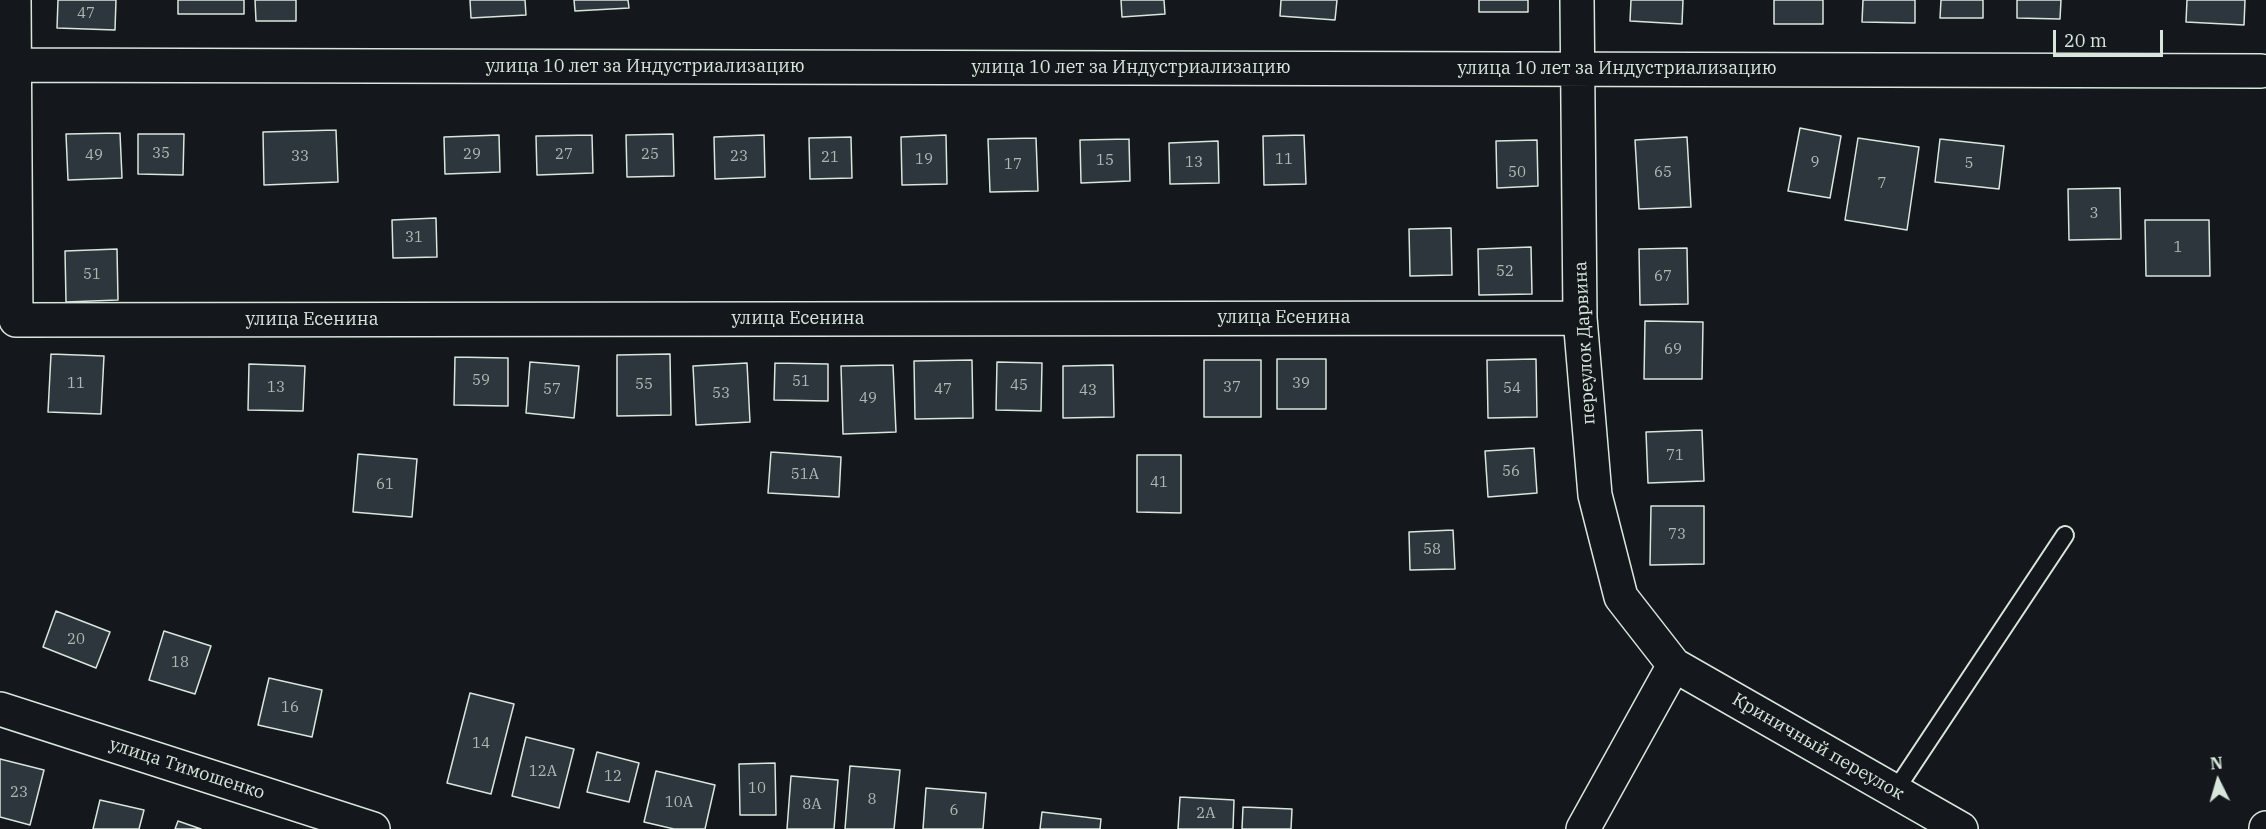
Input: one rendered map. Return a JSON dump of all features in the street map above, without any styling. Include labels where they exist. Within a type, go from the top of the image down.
[{"type":"street","points":[[7,65],[14,0]]},
{"type":"street","name":"переулок Дарвина","points":[[1577,0],[1580,318],[1595,495],[1621,597],[1674,665]]},
{"type":"street","name":"улица 10 лет за Индустриализацию","points":[[7,65],[2261,71]]},
{"type":"street","name":"улица Есенина","points":[[7,65],[16,320],[1580,318]]},
{"type":"street","points":[[1583,829],[1674,665]]},
{"type":"street","name":"Криничный переулок","points":[[1674,665],[1961,829]]},
{"type":"street","name":"улица Тимошенко","points":[[0,710],[373,829]]},
{"type":"lane","points":[[1895,791],[2065,535]]},
{"type":"building","points":[[58,0],[116,0],[115,30],[57,28]]},
{"type":"building","points":[[178,0],[244,0],[244,14],[178,14]]},
{"type":"building","points":[[255,0],[296,0],[296,21],[256,21]]},
{"type":"building","points":[[470,0],[525,0],[526,15],[471,18]]},
{"type":"building","points":[[574,0],[628,0],[629,8],[575,11]]},
{"type":"building","points":[[1121,0],[1164,0],[1165,14],[1122,17]]},
{"type":"building","points":[[1281,0],[1337,0],[1335,20],[1280,16]]},
{"type":"building","points":[[1479,0],[1528,0],[1528,12],[1479,12]]},
{"type":"building","points":[[1631,0],[1683,0],[1682,24],[1630,21]]},
{"type":"building","points":[[1774,0],[1823,0],[1823,24],[1774,24]]},
{"type":"building","points":[[1863,0],[1915,0],[1915,23],[1862,22]]},
{"type":"building","points":[[1941,0],[1983,0],[1983,18],[1940,18]]},
{"type":"building","points":[[2017,0],[2061,0],[2060,19],[2017,18]]},
{"type":"building","points":[[2187,0],[2245,0],[2244,25],[2186,22]]},
{"type":"building","points":[[1800,128],[1841,136],[1830,198],[1788,191]]},
{"type":"building","points":[[336,130],[338,182],[264,185],[263,132]]},
{"type":"building","points":[[120,133],[122,178],[68,180],[66,134]]},
{"type":"building","points":[[138,134],[184,134],[183,175],[138,174]]},
{"type":"building","points":[[673,134],[674,176],[627,177],[626,135]]},
{"type":"building","points":[[499,135],[500,172],[445,174],[444,137]]},
{"type":"building","points":[[592,135],[593,173],[537,175],[536,136]]},
{"type":"building","points":[[764,135],[765,177],[715,179],[714,137]]},
{"type":"building","points":[[946,135],[947,184],[902,185],[901,137]]},
{"type":"building","points":[[1304,135],[1306,184],[1264,185],[1263,136]]},
{"type":"building","points":[[851,137],[852,178],[810,179],[809,138]]},
{"type":"building","points":[[1687,137],[1691,207],[1639,209],[1635,140]]},
{"type":"building","points":[[1036,138],[1038,191],[990,192],[988,139]]},
{"type":"building","points":[[1858,138],[1919,147],[1907,230],[1845,220]]},
{"type":"building","points":[[1129,139],[1130,181],[1081,183],[1080,140]]},
{"type":"building","points":[[1940,139],[2004,146],[1999,189],[1935,182]]},
{"type":"building","points":[[1537,140],[1538,186],[1497,188],[1496,141]]},
{"type":"building","points":[[1218,141],[1219,183],[1170,184],[1169,143]]},
{"type":"building","points":[[2120,188],[2121,239],[2069,240],[2068,189]]},
{"type":"building","points":[[436,218],[437,257],[393,258],[392,220]]},
{"type":"building","points":[[2145,220],[2209,220],[2210,276],[2146,276]]},
{"type":"building","points":[[1451,228],[1452,275],[1410,276],[1409,229]]},
{"type":"building","points":[[1531,247],[1532,294],[1479,295],[1478,249]]},
{"type":"building","points":[[1687,248],[1688,304],[1640,305],[1639,249]]},
{"type":"building","points":[[117,249],[118,300],[66,302],[65,251]]},
{"type":"building","points":[[1645,321],[1703,322],[1702,379],[1644,379]]},
{"type":"building","points":[[51,354],[104,356],[101,414],[48,412]]},
{"type":"building","points":[[670,354],[671,415],[617,416],[617,355]]},
{"type":"building","points":[[455,357],[508,358],[508,406],[454,405]]},
{"type":"building","points":[[1277,359],[1326,359],[1326,409],[1277,409]]},
{"type":"building","points":[[1536,359],[1537,417],[1488,418],[1487,360]]},
{"type":"building","points":[[972,360],[973,418],[915,419],[914,361]]},
{"type":"building","points":[[1204,360],[1261,360],[1261,417],[1204,417]]},
{"type":"building","points":[[530,362],[579,366],[574,418],[526,413]]},
{"type":"building","points":[[997,362],[1042,363],[1041,411],[996,410]]},
{"type":"building","points":[[747,363],[750,422],[696,425],[693,366]]},
{"type":"building","points":[[775,363],[828,364],[828,401],[774,400]]},
{"type":"building","points":[[249,364],[305,366],[303,411],[248,410]]},
{"type":"building","points":[[893,365],[896,432],[843,434],[841,366]]},
{"type":"building","points":[[1113,365],[1114,417],[1063,418],[1063,366]]},
{"type":"building","points":[[1702,430],[1704,481],[1648,483],[1646,432]]},
{"type":"building","points":[[1534,448],[1537,493],[1488,497],[1485,451]]},
{"type":"building","points":[[771,452],[841,457],[839,497],[768,493]]},
{"type":"building","points":[[358,454],[417,459],[412,517],[353,512]]},
{"type":"building","points":[[1137,455],[1181,455],[1181,513],[1137,512]]},
{"type":"building","points":[[1651,506],[1704,506],[1704,564],[1650,565]]},
{"type":"building","points":[[1453,530],[1455,569],[1410,570],[1409,532]]},
{"type":"building","points":[[56,611],[110,632],[96,668],[43,647]]},
{"type":"building","points":[[164,631],[211,646],[195,694],[149,680]]},
{"type":"building","points":[[269,678],[322,690],[312,737],[258,725]]},
{"type":"building","points":[[470,693],[514,704],[491,794],[447,783]]},
{"type":"building","points":[[526,737],[574,749],[559,808],[512,796]]},
{"type":"building","points":[[597,752],[639,763],[629,802],[587,792]]},
{"type":"building","points":[[0,759],[44,770],[30,825],[0,817]]},
{"type":"building","points":[[775,763],[776,815],[740,815],[739,764]]},
{"type":"building","points":[[850,766],[900,770],[894,829],[845,829]]},
{"type":"building","points":[[656,771],[715,785],[705,829],[674,829],[644,822]]},
{"type":"building","points":[[791,776],[838,780],[834,829],[787,829]]},
{"type":"building","points":[[926,788],[986,793],[983,829],[923,829]]},
{"type":"building","points":[[1180,797],[1234,800],[1233,829],[1178,829]]},
{"type":"building","points":[[100,800],[144,810],[139,829],[93,829]]},
{"type":"building","points":[[1243,807],[1292,809],[1291,829],[1242,829]]},
{"type":"building","points":[[1042,812],[1101,819],[1100,829],[1040,829]]},
{"type":"building","points":[[178,821],[201,829],[175,829]]}]
